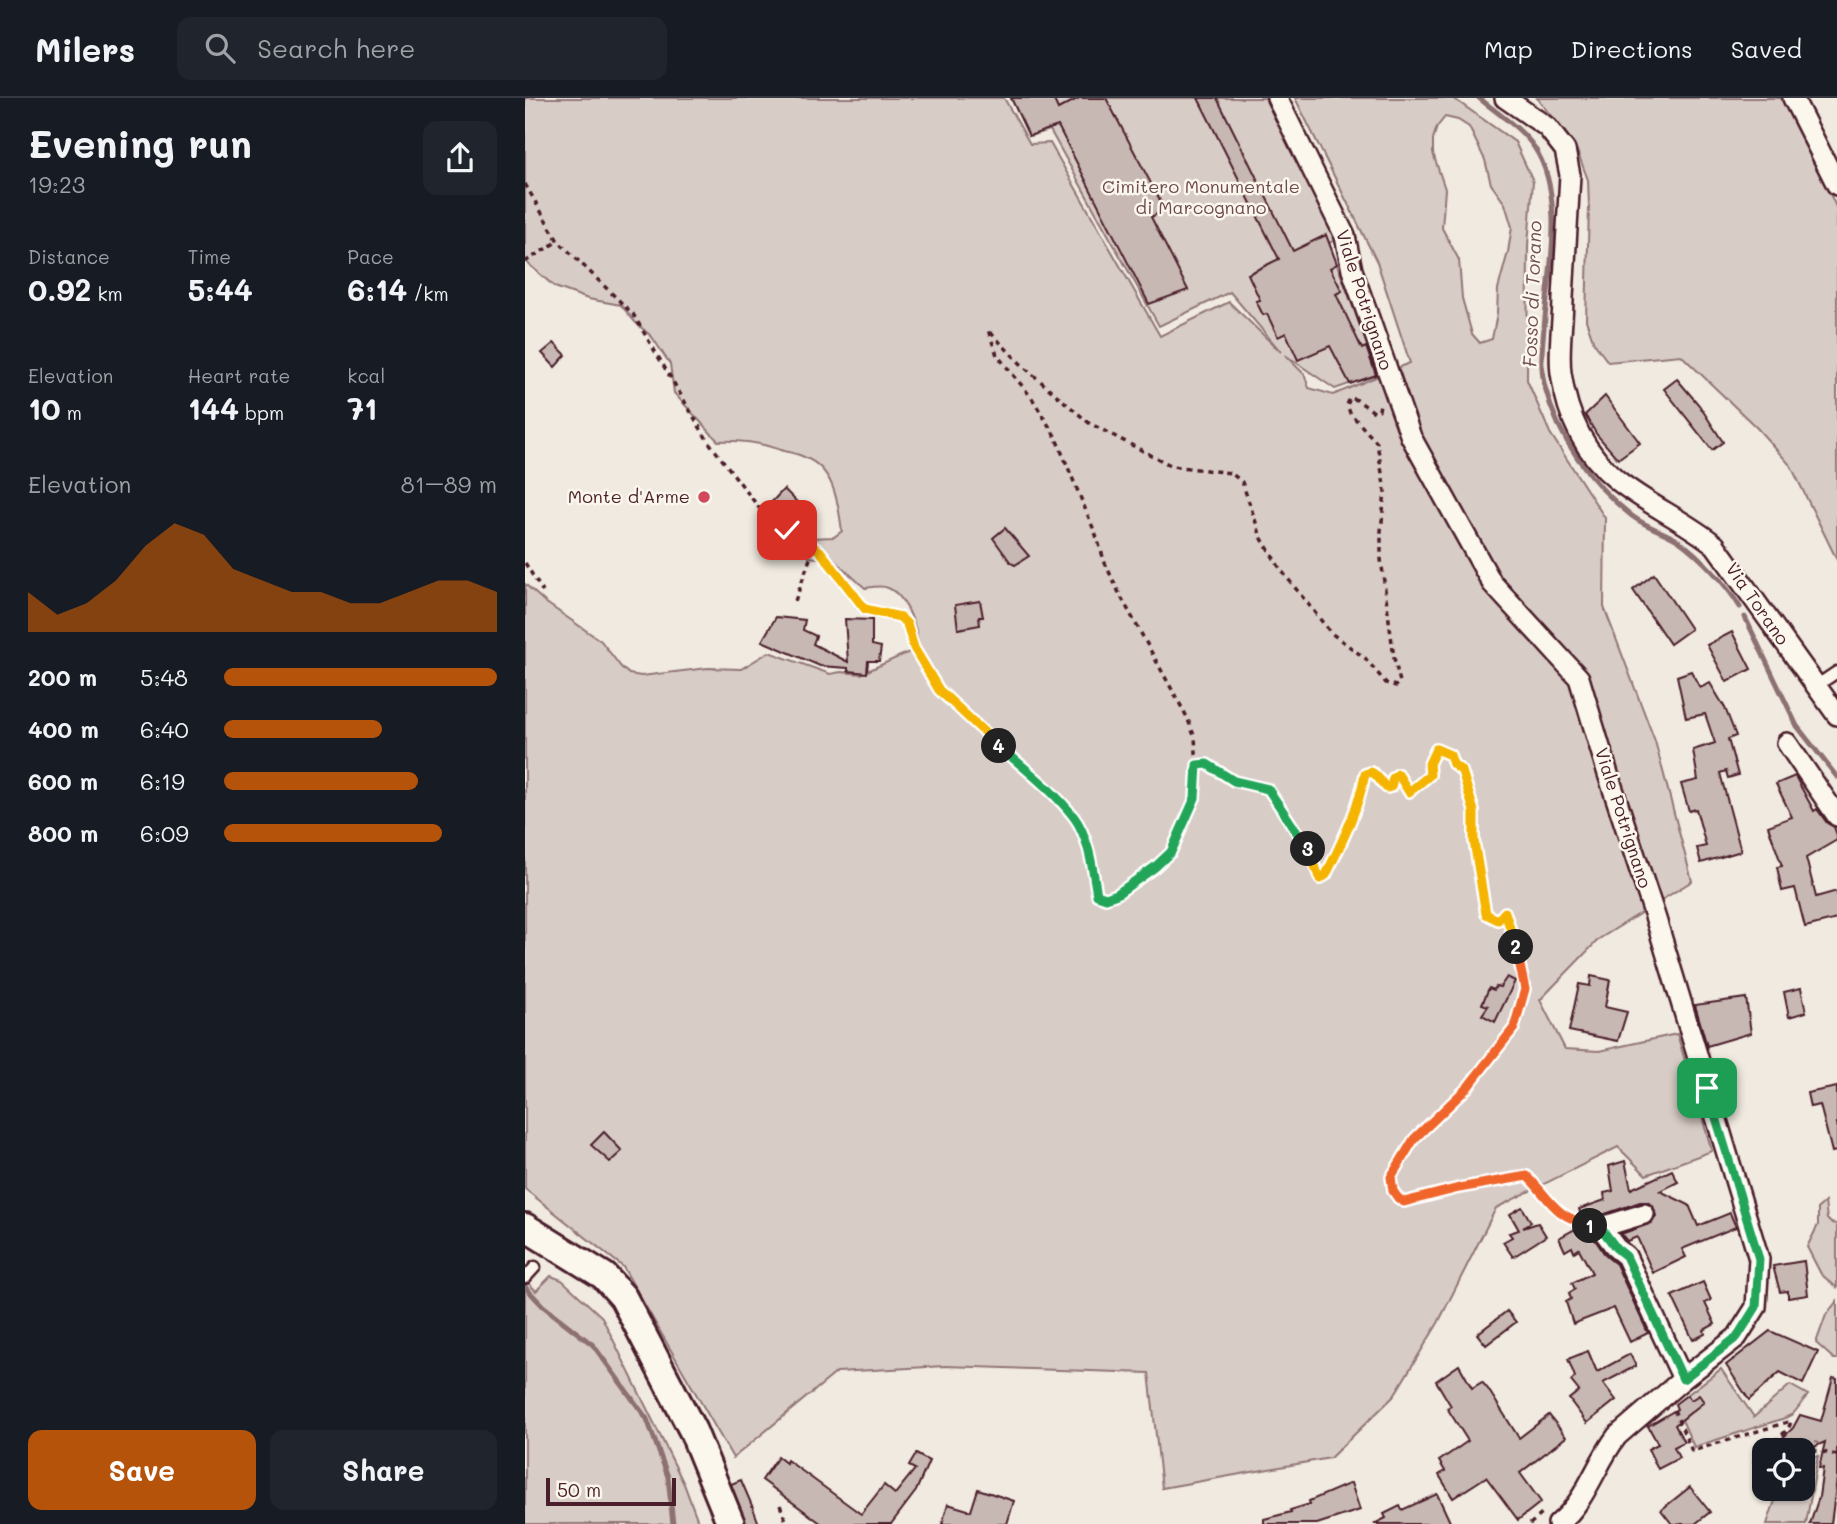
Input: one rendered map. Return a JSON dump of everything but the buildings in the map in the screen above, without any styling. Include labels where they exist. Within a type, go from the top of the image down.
[{"type":"main road","points":[[525,1227],[604,1276],[623,1297],[693,1431],[731,1524]]},
{"type":"street","name":"Viale Potrignano","points":[[1277,98],[1345,236],[1352,270],[1411,438],[1492,583],[1579,678],[1655,916],[1759,1259],[1756,1307],[1737,1337],[1617,1436],[1609,1446],[1583,1497],[1557,1524]]},
{"type":"street","name":"Via Torano","points":[[1505,98],[1547,127],[1566,150],[1570,175],[1561,371],[1579,436],[1616,479],[1715,545],[1837,715]]},
{"type":"street","points":[[1793,98],[1837,185]]},
{"type":"street","points":[[1787,743],[1837,816]]},
{"type":"street","points":[[1644,1214],[1605,1226],[1604,1232],[1626,1256],[1683,1379]]},
{"type":"lane","points":[[1815,686],[1837,672]]},
{"type":"lane","points":[[525,1278],[535,1266]]},
{"type":"path","points":[[525,184],[558,241],[633,314],[708,441],[763,513],[820,551],[865,609],[900,617],[907,624],[914,648],[939,690],[1038,780],[1075,819],[1092,860],[1097,895],[1106,898],[1117,894],[1171,852],[1195,798],[1195,738],[1187,717],[1120,596],[1055,436],[1032,398],[997,355],[988,330],[1024,367],[1089,423],[1172,466],[1231,473],[1242,482],[1261,537],[1281,570],[1331,632],[1365,658],[1386,683],[1396,686],[1400,682],[1394,658],[1381,559],[1385,491],[1377,443],[1350,413],[1347,404],[1350,398],[1374,412],[1379,410],[1380,389],[1387,371]]},
{"type":"path","points":[[525,262],[558,241]]},
{"type":"path","points":[[795,601],[812,553],[820,551]]},
{"type":"path","points":[[525,563],[543,592]]},
{"type":"path","points":[[1197,765],[1207,764],[1234,781],[1268,789],[1306,845],[1320,879],[1326,875],[1352,821],[1365,774],[1377,774],[1387,788],[1391,787],[1393,778],[1398,774],[1409,792],[1430,775],[1429,764],[1436,749],[1450,755],[1453,764],[1462,771],[1474,811],[1474,841],[1486,914],[1498,920],[1505,912],[1525,989],[1514,1028],[1467,1088],[1414,1139],[1391,1177],[1393,1191],[1404,1202],[1459,1188],[1527,1176],[1559,1213],[1587,1223],[1592,1230],[1604,1232]]},
{"type":"path","points":[[1671,1404],[1692,1451],[1791,1420],[1789,1429],[1778,1438]]},
{"type":"path","points":[[1815,1447],[1817,1442]]},
{"type":"path","points":[[1815,1452],[1837,1455]]},
{"type":"path","points":[[780,1505],[787,1524]]},
{"type":"green space","name":"Cimitero Monumentale di Marcognano","points":[[525,98],[1004,98],[1030,144],[1050,143],[1160,336],[1229,302],[1281,352],[1230,292],[1159,326],[1050,130],[1029,136],[1011,98],[1267,98],[1337,239],[1329,243],[1378,374],[1335,389],[1285,355],[1304,374],[1309,388],[1333,395],[1410,363],[1377,262],[1295,98],[1453,98],[1515,142],[1533,181],[1528,245],[1527,380],[1550,433],[1605,518],[1604,607],[1655,741],[1692,881],[1599,939],[1540,1000],[1565,1049],[1599,1051],[1677,1034],[1712,1151],[1646,1175],[1618,1147],[1496,1208],[1438,1323],[1393,1397],[1330,1458],[1162,1488],[1149,1373],[945,1366],[837,1372],[733,1458],[623,1267],[525,1189],[525,584],[545,602],[601,641],[629,674],[641,676],[708,668],[741,669],[769,652],[830,674],[861,674],[918,648],[918,641],[910,614],[894,592],[883,587],[865,588],[834,560],[809,557],[806,550],[810,538],[834,537],[842,531],[839,509],[829,478],[814,462],[748,442],[718,441],[674,393],[670,364],[652,337],[621,305],[588,299],[555,287],[525,261]],"holes":[[[1445,117],[1458,120],[1469,127],[1485,160],[1491,184],[1505,204],[1512,227],[1498,289],[1492,339],[1480,343],[1472,334],[1462,298],[1459,260],[1442,228],[1445,189],[1433,153],[1433,139],[1437,127]]]},
{"type":"green space","points":[[1537,98],[1800,98],[1802,133],[1837,209],[1837,560],[1791,466],[1757,428],[1681,355],[1608,362],[1594,343],[1586,320],[1588,180],[1576,148]]},
{"type":"green space","points":[[1825,1202],[1827,1219],[1837,1224],[1837,1288],[1821,1274],[1807,1247],[1818,1225],[1818,1208]]},
{"type":"green space","points":[[551,1276],[562,1280],[602,1317],[684,1484],[699,1524],[525,1524],[525,1279],[536,1291]]},
{"type":"green space","points":[[1837,1301],[1837,1359],[1834,1359],[1816,1343],[1826,1315]]},
{"type":"green space","points":[[1721,1369],[1754,1417],[1790,1385],[1808,1395],[1793,1414],[1785,1418],[1694,1447],[1682,1420],[1697,1407],[1687,1395]]},
{"type":"green space","points":[[1775,1501],[1810,1501],[1806,1524],[1767,1524]]},
{"type":"waterway","name":"Fosso di Torano","points":[[1479,98],[1528,140],[1544,165],[1553,230],[1543,335],[1543,379],[1551,406],[1567,442],[1603,490],[1637,520],[1687,547],[1721,580],[1740,607]]},
{"type":"waterway","name":"Fosso di Torano","points":[[1745,617],[1797,726],[1837,777]]},
{"type":"waterway","points":[[525,1287],[543,1306],[593,1345],[647,1419],[668,1477],[673,1524]]},
{"type":"place","name":"Monte d'Arme","points":[[704,497]]},
{"type":"route","points":[[787,530],[820,551],[865,609],[900,617],[907,624],[914,648],[939,690],[1038,780],[1075,819],[1092,860],[1097,895],[1106,898],[1117,894],[1171,852],[1195,798],[1197,765],[1207,764],[1234,781],[1268,789],[1306,845],[1320,879],[1326,875],[1352,821],[1365,774],[1377,774],[1387,788],[1391,787],[1393,778],[1398,774],[1409,792],[1430,775],[1429,764],[1436,749],[1450,755],[1453,764],[1462,771],[1474,811],[1474,841],[1486,914],[1498,920],[1505,912],[1525,989],[1514,1028],[1467,1088],[1414,1139],[1391,1177],[1393,1191],[1404,1202],[1459,1188],[1527,1176],[1559,1213],[1587,1223],[1592,1230],[1604,1232],[1626,1256],[1683,1379],[1737,1337],[1756,1307],[1759,1259],[1707,1088]]}]
